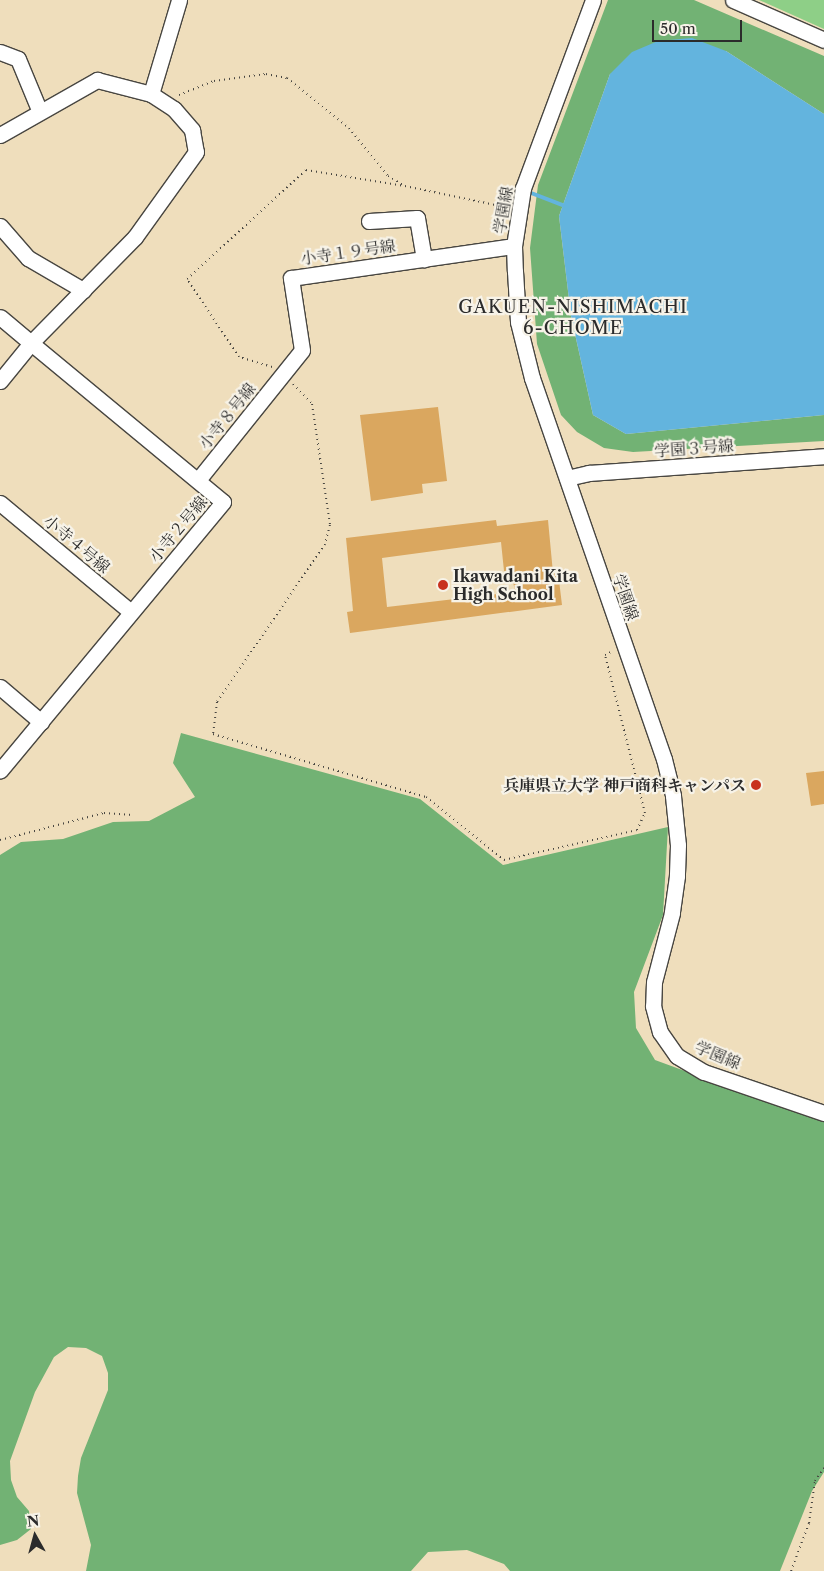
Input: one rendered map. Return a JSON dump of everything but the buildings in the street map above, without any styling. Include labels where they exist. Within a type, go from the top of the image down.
[{"type":"street","points":[[157,98],[179,0]]},
{"type":"street","name":"学園線","points":[[593,0],[531,162],[514,246],[518,322],[532,378],[664,759],[673,796],[678,846],[672,913],[654,982],[653,1006],[660,1032],[677,1056],[704,1072],[824,1113]]},
{"type":"street","points":[[733,0],[824,40]]},
{"type":"street","points":[[0,52],[18,59],[40,112]]},
{"type":"street","points":[[0,136],[97,80],[157,98],[174,109],[192,130],[196,152],[135,237],[31,343],[0,381]]},
{"type":"street","points":[[369,221],[418,218],[424,259]]},
{"type":"street","points":[[0,226],[28,258],[83,290]]},
{"type":"street","name":"小寺１９号線","points":[[284,375],[302,350],[291,278],[514,246]]},
{"type":"street","name":"小寺２号線","points":[[0,317],[223,502],[0,771]]},
{"type":"street","name":"小寺８号線","points":[[198,480],[284,375]]},
{"type":"street","name":"学園３号線","points":[[567,478],[589,473],[824,456]]},
{"type":"street","name":"小寺４号線","points":[[0,503],[131,612]]},
{"type":"street","points":[[0,687],[41,722]]},
{"type":"path","points":[[157,98],[214,81],[266,74],[287,78],[349,128],[388,176],[405,186]]},
{"type":"path","points":[[520,210],[405,186],[306,170],[188,279],[239,357],[266,363],[284,375],[312,404],[330,526],[325,544],[217,702],[213,734],[426,797],[504,860],[638,830],[645,813],[605,655],[625,646]]},
{"type":"path","points":[[0,840],[104,813],[134,815]]},
{"type":"path","points":[[791,1571],[809,1522],[815,1481],[824,1468]]},
{"type":"green space","points":[[608,0],[694,0],[824,56],[824,114],[726,51],[610,74],[559,216],[571,316],[593,415],[626,434],[824,415],[824,441],[633,452],[604,448],[577,432],[561,415],[537,344],[530,248],[538,185]]},
{"type":"green space","points":[[759,0],[824,0],[824,29]]},
{"type":"green space","points":[[181,733],[420,799],[503,865],[668,827],[663,915],[634,992],[636,1028],[655,1060],[824,1122],[824,1472],[812,1491],[780,1571],[510,1571],[504,1564],[467,1550],[428,1552],[411,1571],[86,1571],[91,1545],[77,1493],[78,1476],[81,1458],[108,1390],[108,1373],[102,1356],[86,1348],[68,1347],[54,1357],[35,1392],[10,1461],[11,1480],[17,1497],[29,1511],[31,1529],[17,1540],[0,1545],[0,855],[21,842],[63,839],[113,822],[149,821],[195,797],[173,763]]},
{"type":"water","points":[[692,38],[726,51],[824,114],[824,415],[626,434],[593,415],[571,316],[559,216],[610,74],[632,52],[658,41]]},
{"type":"waterway","points":[[526,191],[563,205]]},
{"type":"place","name":"Ikawadani Kita High School","points":[[443,585]]},
{"type":"place","name":"兵庫県立大学 神戸商科キャンパス","points":[[756,785]]},
{"type":"district","name":"GAKUEN-NISHIMACHI 6-CHOME","points":[[573,318]]}]
